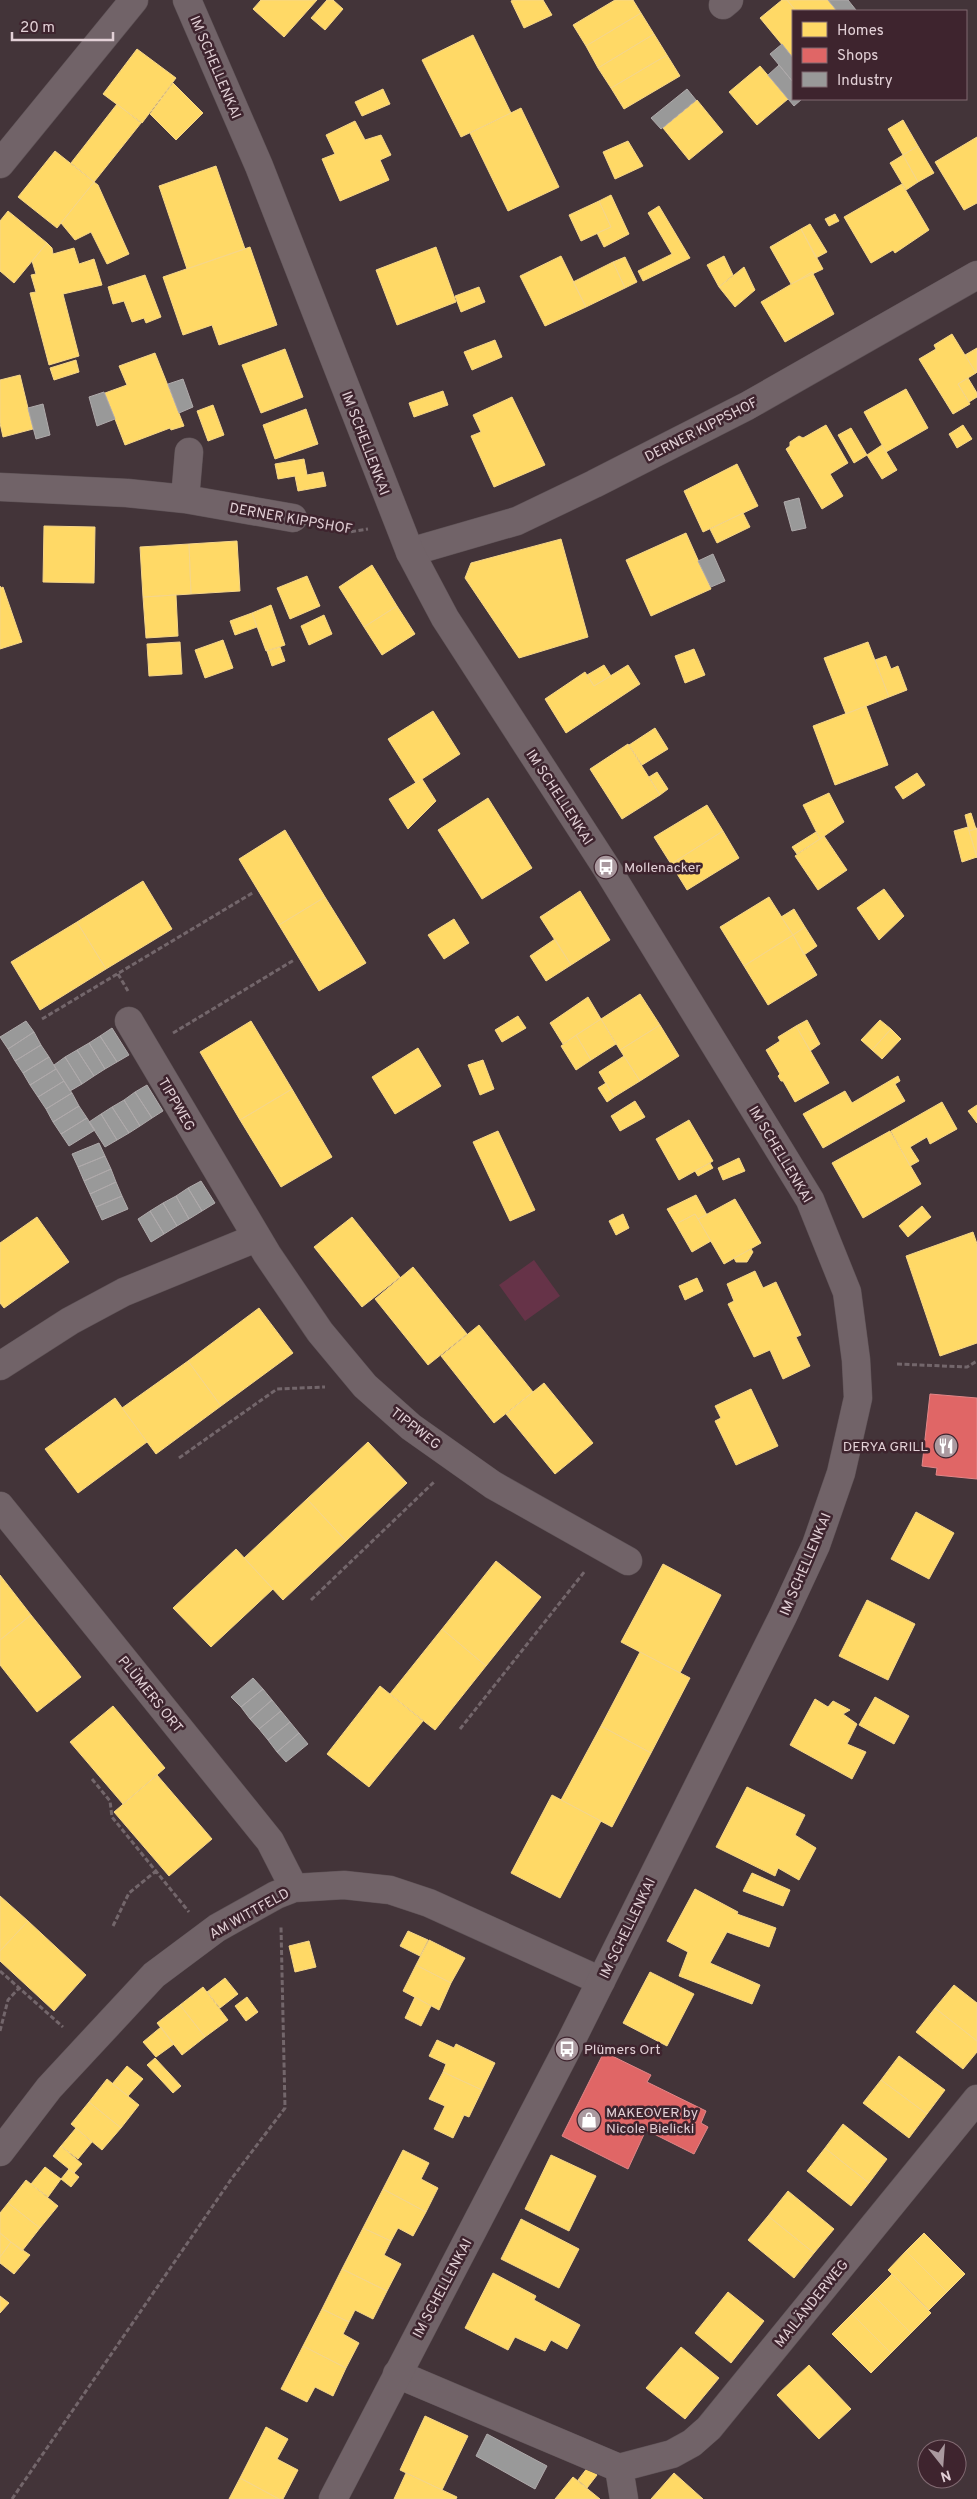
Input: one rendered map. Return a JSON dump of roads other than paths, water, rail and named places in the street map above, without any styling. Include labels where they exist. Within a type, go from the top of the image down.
[{"type":"street","points":[[0,164],[134,0]]},
{"type":"street","name":"IM SCHELLENKAI","points":[[187,0],[258,166],[398,527],[410,552],[445,618],[606,867],[810,1200],[847,1292],[855,1351],[858,1398],[841,1474],[816,1546],[601,1981],[333,2499]]},
{"type":"street","name":"DERNER KIPPSHOF","points":[[410,552],[517,521],[594,484],[747,406],[977,275]]},
{"type":"street","points":[[185,499],[189,452]]},
{"type":"street","name":"DERNER KIPPSHOF","points":[[0,487],[117,493],[185,499],[293,518]]},
{"type":"street","name":"TIPPWEG","points":[[129,1021],[256,1238],[320,1332],[365,1386],[412,1427],[493,1485],[628,1561]]},
{"type":"street","points":[[0,1366],[70,1321],[124,1292],[256,1238]]},
{"type":"street","name":"PLÜMERS ORT","points":[[0,1506],[270,1841],[285,1891]]},
{"type":"street","name":"AM WITTFELD","points":[[0,2152],[49,2088],[154,1975],[217,1928],[285,1891],[344,1885],[390,1890],[429,1903],[601,1981]]},
{"type":"street","name":"MAILÄNDERWEG","points":[[619,2468],[672,2454],[692,2443],[709,2428],[977,2099]]},
{"type":"street","points":[[397,2374],[619,2468],[624,2499]]},
{"type":"place","name":"Mollenacker","points":[[606,867]]},
{"type":"place","name":"DERYA GRILL","points":[[946,1446]]},
{"type":"place","name":"Plümers Ort","points":[[567,2049]]},
{"type":"place","name":"MAKEOVER by Nicole Bielicki","points":[[589,2120]]}]
